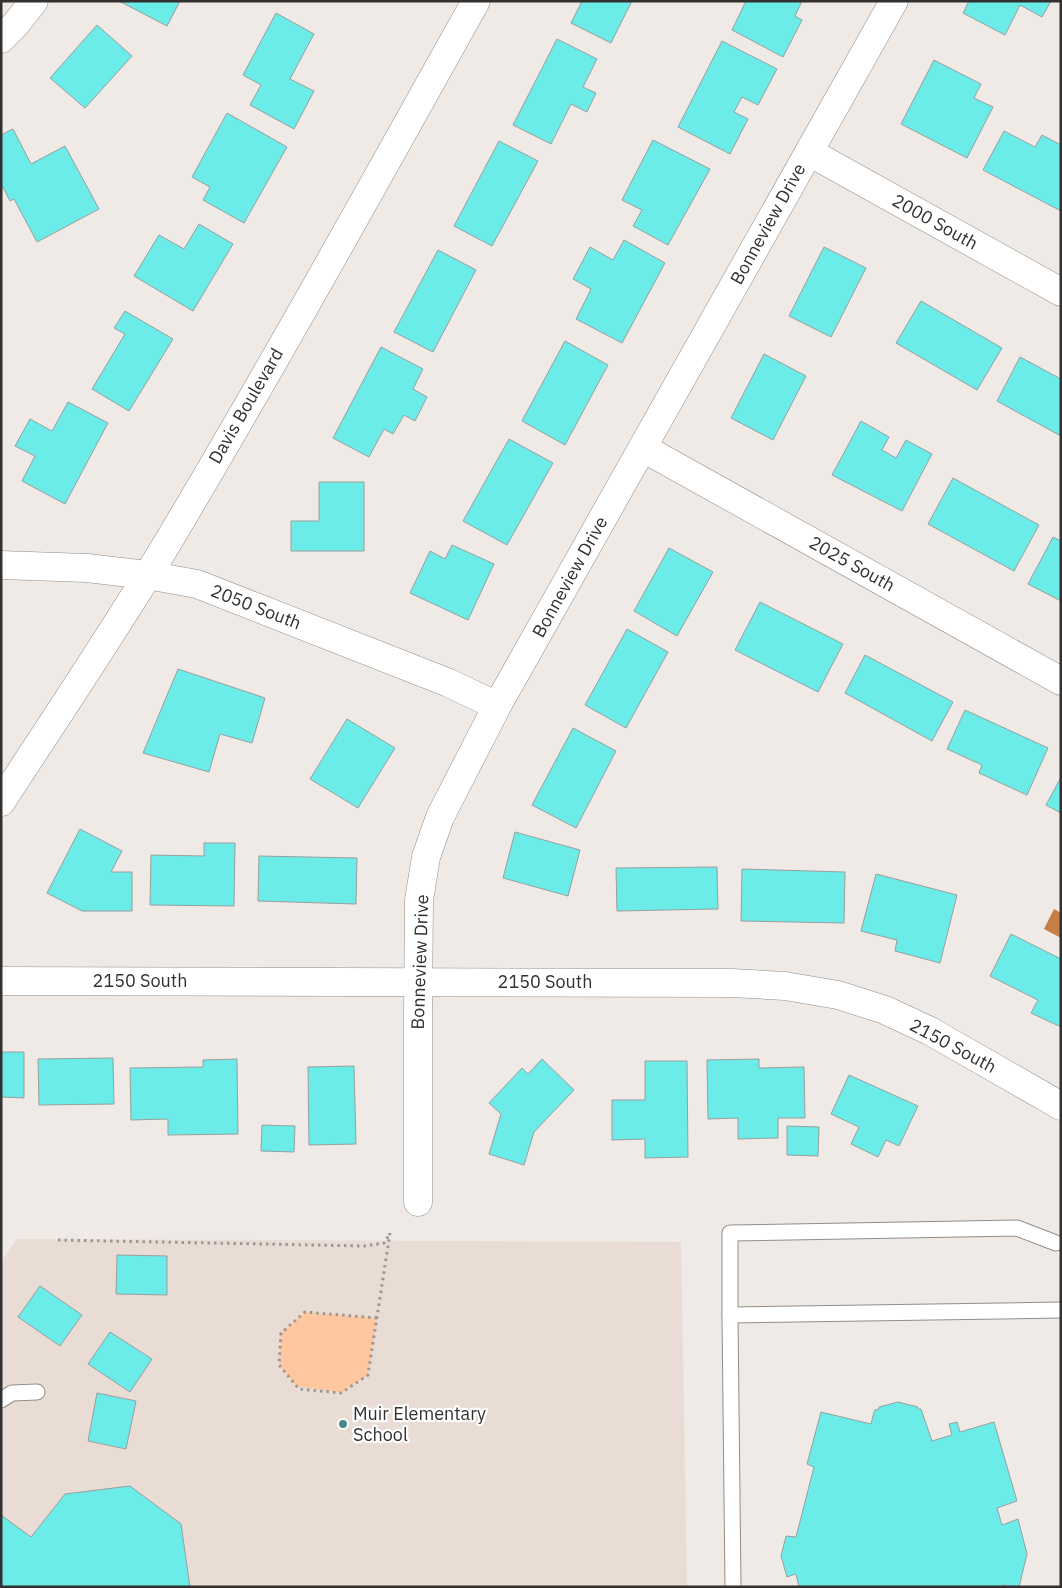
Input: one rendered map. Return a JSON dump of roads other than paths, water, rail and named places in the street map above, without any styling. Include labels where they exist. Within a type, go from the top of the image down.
[{"type":"street","points":[[1,39],[34,1]]},
{"type":"street","name":"Davis Boulevard","points":[[1,802],[167,543],[336,252],[476,1]]},
{"type":"street","name":"Bonneview Drive","points":[[418,1202],[420,900],[426,857],[440,817],[497,706],[894,1]]},
{"type":"street","name":"2000 South","points":[[809,152],[1061,292]]},
{"type":"street","name":"2025 South","points":[[643,448],[1061,681]]},
{"type":"street","name":"2050 South","points":[[1,565],[87,568],[197,584],[449,682],[497,706]]},
{"type":"street","name":"2150 South","points":[[1,981],[732,983],[785,986],[838,995],[885,1010],[930,1031],[1061,1106]]},
{"type":"lane","points":[[733,1587],[730,1233],[1017,1228],[1059,1242]]},
{"type":"lane","points":[[730,1315],[1061,1310]]},
{"type":"lane","points":[[1,1400],[12,1393],[37,1392]]},
{"type":"place","name":"Muir Elementary School","points":[[343,1424]]}]
